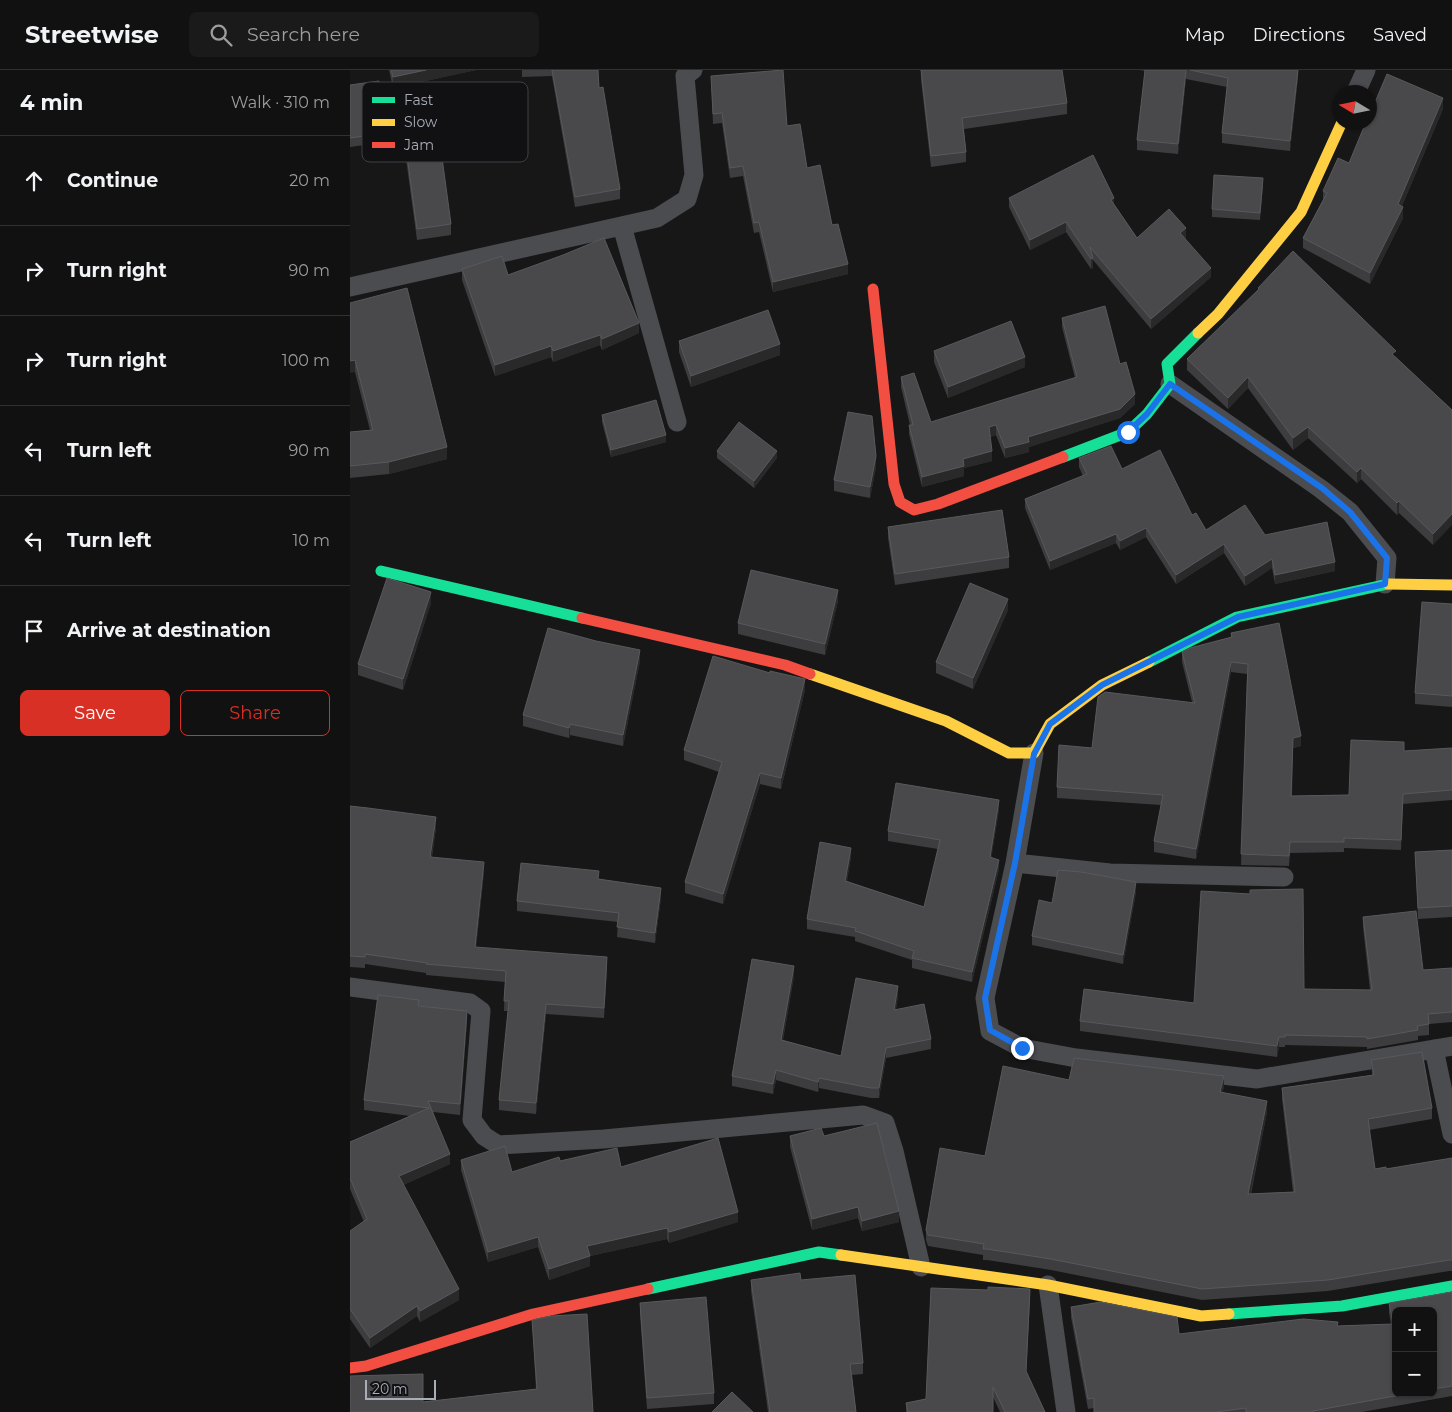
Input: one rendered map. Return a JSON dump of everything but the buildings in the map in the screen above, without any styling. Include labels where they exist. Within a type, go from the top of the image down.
[{"type":"street","points":[[350,287],[657,218],[687,199],[694,175],[685,76],[693,70]]},
{"type":"street","points":[[1359,85],[1366,70]]},
{"type":"street","points":[[873,288],[894,484],[900,502],[914,510],[938,504],[1128,432],[1147,414],[1170,384],[1167,364],[1218,314],[1301,212],[1338,130]]},
{"type":"street","points":[[622,226],[677,422]]},
{"type":"street","points":[[1170,384],[1322,488],[1350,512],[1387,558],[1385,584]]},
{"type":"street","points":[[380,571],[785,665],[946,721],[1009,753],[1034,754]]},
{"type":"street","points":[[1452,584],[1385,584],[1238,617],[1102,685],[1050,724],[1034,754],[1015,863],[985,998],[990,1030],[1022,1048],[1076,1058],[1257,1079],[1443,1047],[1452,1134]]},
{"type":"street","points":[[1015,863],[1110,873],[1284,877]]},
{"type":"street","points":[[350,987],[470,1003],[481,1012],[472,1120],[484,1136],[498,1145],[604,1139],[863,1115],[885,1124],[894,1151],[921,1267]]},
{"type":"street","points":[[350,1368],[366,1366],[533,1314],[819,1252],[1048,1286],[1202,1316],[1342,1306],[1452,1286]]},
{"type":"street","points":[[1048,1286],[1066,1412]]},
{"type":"traffic: fast","points":[[1063,457],[1128,432],[1147,414],[1170,384],[1167,364],[1198,333]]},
{"type":"traffic: fast","points":[[381,571],[582,618]]},
{"type":"traffic: fast","points":[[1149,662],[1237,617],[1388,584]]},
{"type":"traffic: fast","points":[[648,1289],[819,1252],[841,1255]]},
{"type":"traffic: fast","points":[[1229,1314],[1342,1306],[1452,1286]]},
{"type":"traffic: slow","points":[[1198,333],[1218,314],[1301,212],[1338,130]]},
{"type":"traffic: slow","points":[[1388,584],[1452,585]]},
{"type":"traffic: slow","points":[[810,674],[946,721],[1009,753],[1034,753],[1050,724],[1102,685],[1149,662]]},
{"type":"traffic: slow","points":[[841,1255],[1048,1285],[1201,1316],[1229,1314]]},
{"type":"traffic: jam","points":[[873,289],[894,484],[900,502],[914,510],[938,504],[1063,457]]},
{"type":"traffic: jam","points":[[582,618],[785,665],[810,674]]},
{"type":"traffic: jam","points":[[350,1368],[366,1366],[533,1314],[648,1289]]},
{"type":"route","points":[[1022,1048],[990,1030],[985,998],[1015,863],[1034,754],[1050,724],[1102,685],[1238,617],[1385,584],[1387,558],[1350,512],[1322,488],[1170,384],[1147,414],[1128,432]]}]
